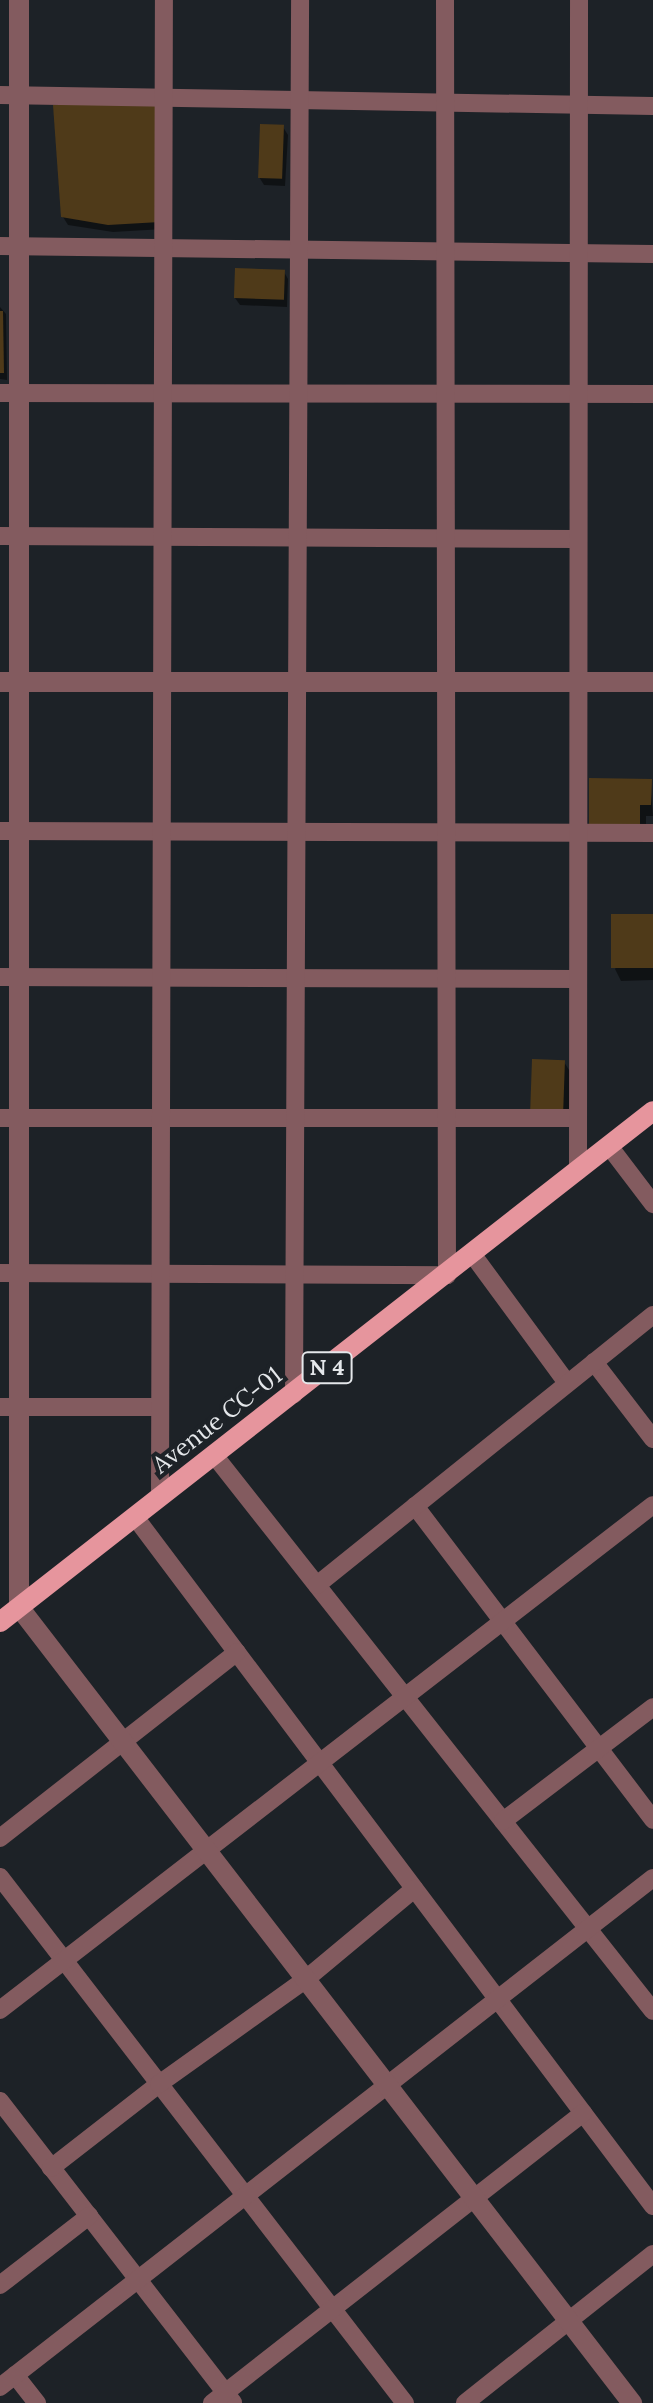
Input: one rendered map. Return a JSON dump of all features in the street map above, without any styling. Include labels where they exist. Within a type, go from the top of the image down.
[{"type":"main road","name":"Avenue CC-01","points":[[0,1622],[473,1255],[653,1111]]},
{"type":"street","points":[[19,0],[10,95],[10,1407],[19,1607],[632,2403]]},
{"type":"street","points":[[160,1497],[164,0]]},
{"type":"street","points":[[294,1394],[300,0]]},
{"type":"street","points":[[10,1273],[447,1275],[445,0]]},
{"type":"street","points":[[578,1171],[579,0]]},
{"type":"street","points":[[10,95],[653,106]]},
{"type":"street","points":[[10,246],[653,254]]},
{"type":"street","points":[[10,393],[653,394]]},
{"type":"street","points":[[10,536],[578,539]]},
{"type":"street","points":[[10,682],[653,682]]},
{"type":"street","points":[[10,831],[653,833]]},
{"type":"street","points":[[10,977],[578,979]]},
{"type":"street","points":[[10,1118],[578,1118]]},
{"type":"street","points":[[609,1146],[653,1204]]},
{"type":"street","points":[[473,1255],[567,1383]]},
{"type":"street","points":[[317,1585],[653,1315]]},
{"type":"street","points":[[594,1362],[653,1439]]},
{"type":"street","points":[[10,1407],[160,1407]]},
{"type":"street","points":[[214,1455],[653,2011]]},
{"type":"street","points":[[0,2010],[653,1505]]},
{"type":"street","points":[[415,1506],[653,1820]]},
{"type":"street","points":[[135,1517],[653,2206]]},
{"type":"street","points":[[0,1838],[237,1652]]},
{"type":"street","points":[[503,1821],[653,1707]]},
{"type":"street","points":[[0,1877],[405,2403]]},
{"type":"street","points":[[37,2403],[8,2381],[653,1878]]},
{"type":"street","points":[[51,2168],[159,2084],[306,1979],[414,1889]]},
{"type":"street","points":[[0,2101],[137,2279],[223,2400],[333,2309],[583,2113]]},
{"type":"street","points":[[0,2285],[89,2216]]},
{"type":"street","points":[[465,2403],[653,2254]]},
{"type":"building","points":[[161,103],[160,222],[108,225],[61,217],[53,105]]},
{"type":"building","points":[[260,124],[284,125],[282,179],[258,178]]},
{"type":"building","points":[[235,268],[285,270],[284,300],[234,298]]},
{"type":"building","points":[[0,311],[3,311],[4,373],[0,373]]},
{"type":"building","points":[[589,778],[652,779],[651,805],[640,805],[640,827],[589,827]]},
{"type":"building","points":[[611,914],[653,914],[653,968],[611,968]]},
{"type":"building","points":[[532,1059],[565,1060],[563,1112],[530,1111]]}]
